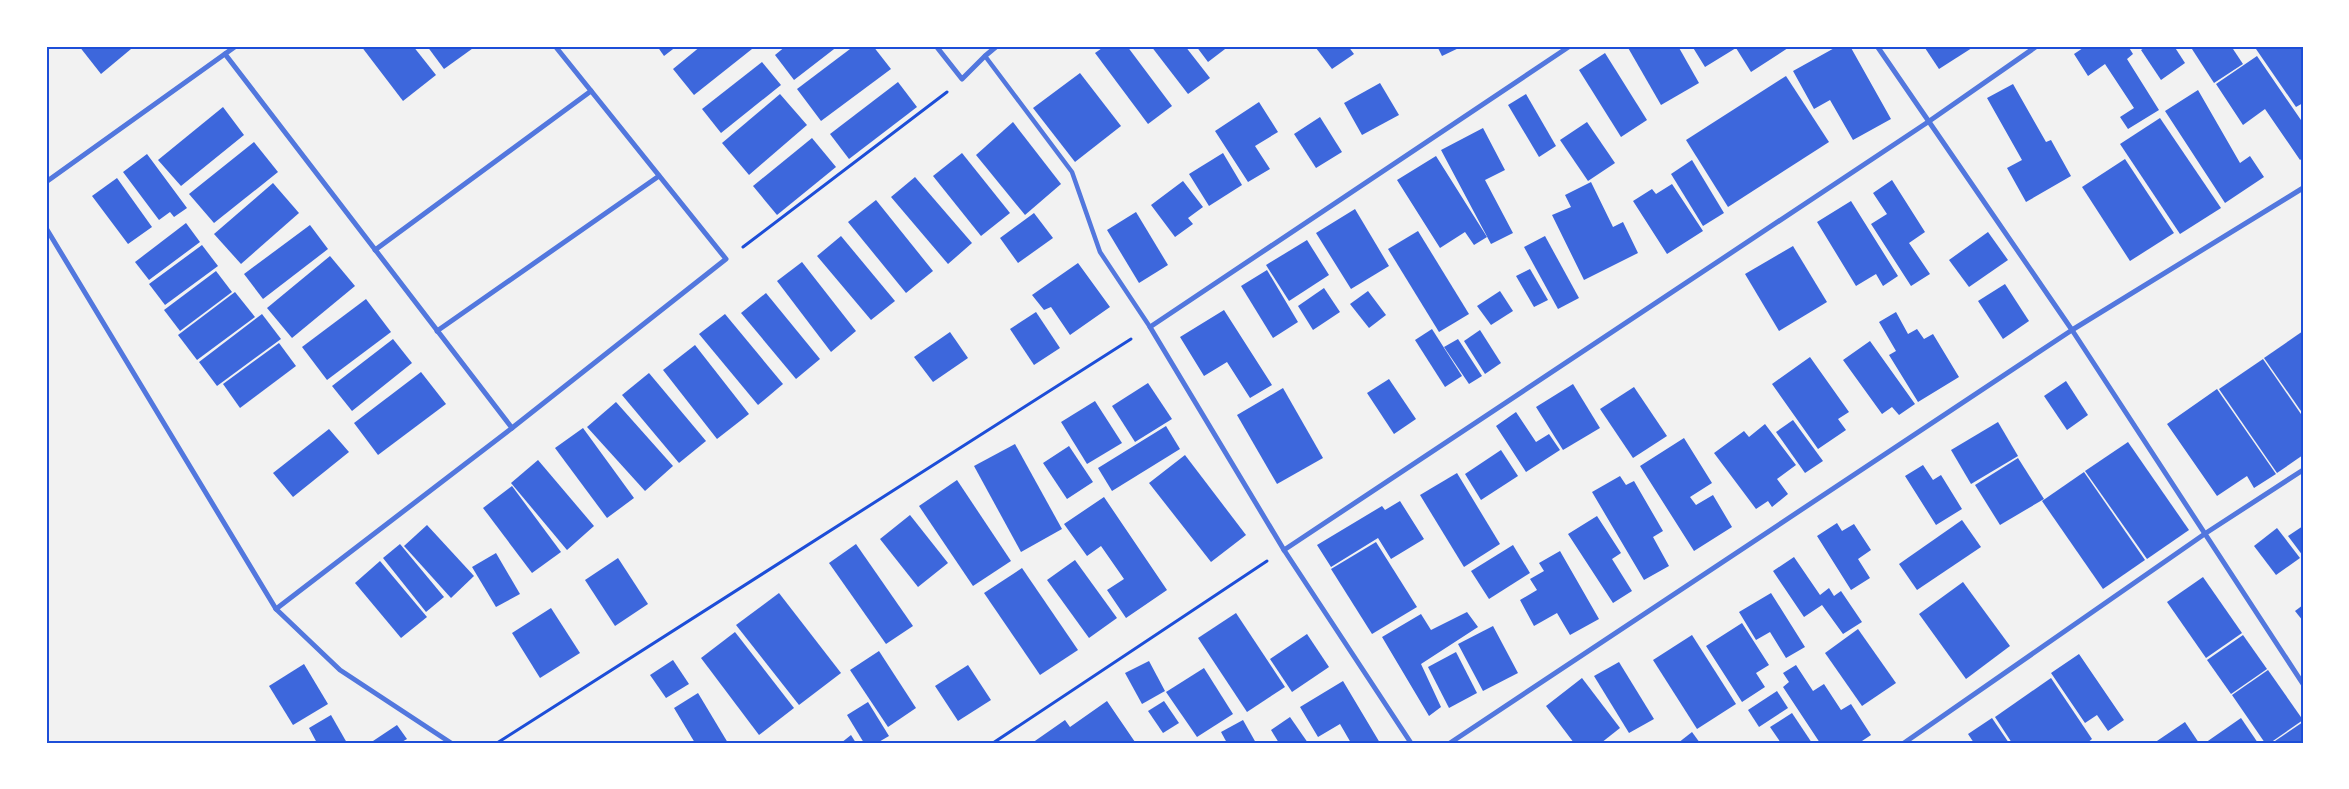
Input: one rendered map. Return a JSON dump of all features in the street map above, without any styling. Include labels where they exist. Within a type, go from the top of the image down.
[{"type":"street","points":[[46,182],[236,46]]},
{"type":"street","points":[[276,609],[512,428],[726,259],[555,46]]},
{"type":"street","points":[[936,46],[962,80],[997,46]]},
{"type":"street","points":[[1150,327],[1570,46]]},
{"type":"street","points":[[1877,46],[2072,330],[2303,684]]},
{"type":"street","points":[[1284,550],[1928,122],[2037,46]]},
{"type":"street","points":[[225,54],[512,428]]},
{"type":"street","points":[[985,56],[1072,172],[1100,252],[1150,327],[1284,550],[1411,743]]},
{"type":"street","points":[[375,250],[591,91]]},
{"type":"street","points":[[437,331],[659,176]]},
{"type":"street","points":[[1450,743],[2072,330],[2303,188]]},
{"type":"street","points":[[46,228],[276,609],[340,670],[451,743]]},
{"type":"street","points":[[1904,743],[2206,533],[2303,470]]},
{"type":"path","points":[[726,259],[962,80]]},
{"type":"path","points":[[497,743],[1150,327]]},
{"type":"path","points":[[993,743],[1284,550]]},
{"type":"building","points":[[79,46],[129,46],[131,49],[101,74]]},
{"type":"building","points":[[361,46],[413,46],[436,75],[403,101]]},
{"type":"building","points":[[427,46],[476,46],[444,69]]},
{"type":"building","points":[[657,46],[677,46],[664,56]]},
{"type":"building","points":[[701,46],[750,46],[752,49],[694,95],[673,69]]},
{"type":"building","points":[[786,46],[838,46],[794,80],[775,55]]},
{"type":"building","points":[[854,46],[873,46],[891,69],[821,121],[797,89]]},
{"type":"building","points":[[1105,46],[1127,46],[1172,106],[1148,124],[1095,53]]},
{"type":"building","points":[[1151,46],[1185,46],[1210,78],[1188,94]]},
{"type":"building","points":[[1196,46],[1229,46],[1208,62]]},
{"type":"building","points":[[1319,46],[1348,46],[1354,54],[1332,69],[1316,48]]},
{"type":"building","points":[[1437,46],[1463,46],[1442,56]]},
{"type":"building","points":[[1627,46],[1678,46],[1699,83],[1661,105]]},
{"type":"building","points":[[1692,46],[1791,46],[1751,72],[1736,48],[1705,67]]},
{"type":"building","points":[[1838,46],[1850,46],[1891,119],[1853,140],[1830,100],[1814,109],[1793,71]]},
{"type":"building","points":[[1928,46],[1975,46],[1939,69],[1925,48]]},
{"type":"building","points":[[2086,46],[2128,46],[2133,54],[2127,59],[2159,110],[2128,129],[2120,117],[2134,108],[2105,64],[2088,76],[2074,54]]},
{"type":"building","points":[[2147,46],[2174,46],[2185,63],[2161,80],[2141,50]]},
{"type":"building","points":[[2190,46],[2231,46],[2243,64],[2214,83]]},
{"type":"building","points":[[2260,46],[2303,46],[2303,103],[2296,107],[2256,49]]},
{"type":"building","points":[[1605,53],[1647,120],[1621,137],[1579,70]]},
{"type":"building","points":[[2257,56],[2303,123],[2303,158],[2300,160],[2265,109],[2243,125],[2216,84]]},
{"type":"building","points":[[762,62],[781,85],[721,133],[702,109]]},
{"type":"building","points":[[1080,73],[1121,126],[1075,162],[1033,108]]},
{"type":"building","points":[[1786,76],[1829,142],[1728,207],[1686,140]]},
{"type":"building","points":[[898,82],[917,107],[849,159],[830,134]]},
{"type":"building","points":[[1380,83],[1399,115],[1362,135],[1344,103]]},
{"type":"building","points":[[2013,84],[2046,142],[2051,140],[2071,176],[2026,202],[2007,168],[2022,160],[1987,98]]},
{"type":"building","points":[[2198,90],[2240,163],[2250,156],[2264,177],[2225,203],[2165,111]]},
{"type":"building","points":[[780,94],[807,125],[749,175],[722,143]]},
{"type":"building","points":[[1526,94],[1556,146],[1539,157],[1508,105]]},
{"type":"building","points":[[1259,102],[1278,132],[1255,146],[1270,169],[1248,182],[1215,131]]},
{"type":"building","points":[[223,107],[244,135],[181,186],[158,160]]},
{"type":"building","points":[[1320,117],[1342,152],[1316,168],[1294,134]]},
{"type":"building","points":[[2160,118],[2221,208],[2180,234],[2120,144]]},
{"type":"building","points":[[1013,122],[1061,184],[1025,215],[976,155]]},
{"type":"building","points":[[1587,122],[1615,163],[1588,181],[1560,140]]},
{"type":"building","points":[[1483,128],[1505,170],[1485,180],[1513,233],[1491,244],[1441,150]]},
{"type":"building","points":[[812,138],[836,167],[777,215],[753,186]]},
{"type":"building","points":[[254,142],[278,172],[214,223],[189,194]]},
{"type":"building","points":[[962,153],[1010,213],[981,236],[933,176]]},
{"type":"building","points":[[1223,153],[1242,185],[1209,206],[1189,174]]},
{"type":"building","points":[[147,154],[187,208],[174,217],[170,212],[159,220],[123,172]]},
{"type":"building","points":[[1436,156],[1487,237],[1474,245],[1465,232],[1440,248],[1397,180]]},
{"type":"building","points":[[2125,159],[2174,233],[2130,261],[2082,187]]},
{"type":"building","points":[[1692,160],[1724,213],[1703,226],[1671,174]]},
{"type":"building","points":[[915,177],[972,243],[948,264],[891,197]]},
{"type":"building","points":[[117,178],[152,227],[128,244],[92,196]]},
{"type":"building","points":[[1892,180],[1925,232],[1909,243],[1930,274],[1911,286],[1871,224],[1887,214],[1873,193]]},
{"type":"building","points":[[1183,181],[1203,207],[1188,218],[1193,224],[1175,237],[1151,205]]},
{"type":"building","points":[[1591,182],[1613,227],[1623,222],[1638,253],[1584,280],[1552,215],[1571,207],[1565,195]]},
{"type":"building","points":[[273,183],[299,213],[241,264],[214,234]]},
{"type":"building","points":[[1672,184],[1703,231],[1667,254],[1633,201],[1652,189],[1656,194]]},
{"type":"building","points":[[876,200],[933,271],[906,293],[848,222]]},
{"type":"building","points":[[1851,201],[1898,276],[1883,286],[1876,274],[1856,286],[1817,222]]},
{"type":"building","points":[[1355,209],[1389,266],[1351,289],[1316,233]]},
{"type":"building","points":[[1136,212],[1168,265],[1139,283],[1107,230]]},
{"type":"building","points":[[1034,213],[1053,238],[1018,263],[1000,238]]},
{"type":"building","points":[[186,223],[200,242],[149,280],[135,262]]},
{"type":"building","points":[[310,225],[328,249],[263,299],[244,274]]},
{"type":"building","points":[[1418,231],[1469,314],[1439,332],[1388,249]]},
{"type":"building","points":[[1988,232],[2008,260],[1969,287],[1949,260]]},
{"type":"building","points":[[841,236],[895,301],[871,320],[817,256]]},
{"type":"building","points":[[1545,236],[1579,298],[1558,309],[1524,247]]},
{"type":"building","points":[[1307,240],[1329,275],[1289,301],[1266,265]]},
{"type":"building","points":[[202,245],[218,266],[165,305],[149,284]]},
{"type":"building","points":[[1793,246],[1827,302],[1779,331],[1745,274]]},
{"type":"building","points":[[330,256],[355,286],[292,338],[267,308]]},
{"type":"building","points":[[802,262],[856,331],[831,352],[777,281]]},
{"type":"building","points":[[1078,263],[1110,307],[1070,335],[1051,307],[1044,310],[1032,295]]},
{"type":"building","points":[[1530,269],[1548,300],[1534,307],[1516,276]]},
{"type":"building","points":[[1267,270],[1298,322],[1273,338],[1241,286]]},
{"type":"building","points":[[216,271],[232,292],[180,331],[164,310]]},
{"type":"building","points":[[2005,284],[2029,321],[2003,339],[1978,301]]},
{"type":"building","points":[[1324,288],[1340,312],[1313,330],[1298,306]]},
{"type":"building","points":[[1368,291],[1386,315],[1369,328],[1350,304]]},
{"type":"building","points":[[1500,291],[1513,311],[1491,325],[1477,306]]},
{"type":"building","points":[[235,292],[255,317],[197,360],[178,335]]},
{"type":"building","points":[[766,293],[820,359],[796,379],[741,313]]},
{"type":"building","points":[[366,299],[391,332],[327,380],[302,347]]},
{"type":"building","points":[[1224,310],[1272,385],[1250,398],[1227,362],[1204,376],[1180,337]]},
{"type":"building","points":[[1036,312],[1060,348],[1034,365],[1010,329]]},
{"type":"building","points":[[1896,312],[1908,334],[1917,329],[1924,339],[1933,334],[1959,377],[1918,402],[1889,355],[1896,351],[1879,322]]},
{"type":"building","points":[[262,314],[281,339],[217,386],[199,362]]},
{"type":"building","points":[[725,314],[783,384],[758,405],[699,334]]},
{"type":"building","points":[[1432,329],[1462,376],[1445,387],[1415,340]]},
{"type":"building","points":[[1480,330],[1501,363],[1485,374],[1464,341]]},
{"type":"building","points":[[2303,331],[2303,414],[2264,358]]},
{"type":"building","points":[[950,332],[968,358],[933,382],[914,357]]},
{"type":"building","points":[[393,339],[412,363],[352,411],[332,386]]},
{"type":"building","points":[[1458,339],[1482,376],[1469,384],[1444,347]]},
{"type":"building","points":[[1870,341],[1915,404],[1899,415],[1892,407],[1882,414],[1843,360]]},
{"type":"building","points":[[279,343],[296,366],[240,408],[223,384]]},
{"type":"building","points":[[695,345],[749,414],[717,439],[663,370]]},
{"type":"building","points":[[1810,357],[1849,412],[1838,419],[1846,430],[1818,449],[1772,384]]},
{"type":"building","points":[[2263,359],[2303,417],[2303,455],[2277,473],[2219,389]]},
{"type":"building","points":[[421,372],[446,404],[378,455],[354,423]]},
{"type":"building","points":[[649,373],[706,441],[679,463],[622,395]]},
{"type":"building","points":[[1389,379],[1416,419],[1394,434],[1367,393]]},
{"type":"building","points":[[2066,381],[2088,415],[2067,430],[2044,396]]},
{"type":"building","points":[[1148,383],[1172,419],[1135,442],[1112,406]]},
{"type":"building","points":[[1573,384],[1600,428],[1563,450],[1536,407]]},
{"type":"building","points":[[1634,387],[1667,436],[1633,458],[1600,409]]},
{"type":"building","points":[[1283,388],[1323,458],[1277,484],[1237,415]]},
{"type":"building","points":[[2217,389],[2276,474],[2254,488],[2247,476],[2217,496],[2167,424]]},
{"type":"building","points":[[1095,401],[1122,443],[1087,464],[1061,422]]},
{"type":"building","points":[[616,402],[673,466],[645,491],[587,427]]},
{"type":"building","points":[[1516,412],[1536,442],[1549,434],[1560,450],[1526,472],[1496,426]]},
{"type":"building","points":[[1793,420],[1823,461],[1805,473],[1776,432]]},
{"type":"building","points":[[1998,422],[2018,456],[1971,484],[1951,450]]},
{"type":"building","points":[[1765,424],[1796,465],[1777,479],[1788,494],[1772,507],[1768,501],[1756,509],[1714,453],[1744,431],[1749,437]]},
{"type":"building","points":[[1166,426],[1180,449],[1112,491],[1098,468]]},
{"type":"building","points":[[583,428],[634,498],[607,518],[555,448]]},
{"type":"building","points":[[329,429],[349,452],[293,497],[273,473]]},
{"type":"building","points":[[1684,438],[1712,483],[1690,497],[1696,505],[1713,495],[1732,527],[1694,551],[1640,466]]},
{"type":"building","points":[[2128,442],[2189,530],[2147,559],[2085,471]]},
{"type":"building","points":[[1015,444],[1062,529],[1021,552],[974,466]]},
{"type":"building","points":[[1069,446],[1093,482],[1067,499],[1043,463]]},
{"type":"building","points":[[1501,450],[1518,476],[1481,500],[1465,474]]},
{"type":"building","points":[[1185,455],[1246,535],[1211,562],[1149,483]]},
{"type":"building","points":[[2018,458],[2044,499],[2000,525],[1975,485]]},
{"type":"building","points":[[538,460],[594,526],[567,550],[511,483]]},
{"type":"building","points":[[1923,465],[1933,480],[1941,475],[1962,509],[1936,525],[1905,476]]},
{"type":"building","points":[[2084,472],[2145,560],[2103,589],[2042,501]]},
{"type":"building","points":[[1457,473],[1500,544],[1464,567],[1420,495]]},
{"type":"building","points":[[1620,476],[1626,485],[1634,481],[1663,531],[1653,537],[1669,566],[1644,580],[1592,492]]},
{"type":"building","points":[[957,480],[1011,561],[973,586],[919,506]]},
{"type":"building","points":[[512,486],[561,552],[532,573],[483,508]]},
{"type":"building","points":[[1104,497],[1167,590],[1126,618],[1107,590],[1124,579],[1101,546],[1087,556],[1064,524]]},
{"type":"building","points":[[1400,501],[1424,539],[1391,559],[1378,538],[1331,567],[1317,545],[1382,506],[1385,510]]},
{"type":"building","points":[[910,515],[948,563],[918,587],[880,539]]},
{"type":"building","points":[[1597,516],[1621,553],[1612,559],[1632,591],[1613,603],[1568,534]]},
{"type":"building","points":[[1962,520],[1981,547],[1917,590],[1899,564]]},
{"type":"building","points":[[1837,523],[1842,531],[1854,524],[1871,550],[1858,559],[1870,578],[1851,590],[1817,536]]},
{"type":"building","points":[[427,525],[474,576],[451,598],[404,546]]},
{"type":"building","points":[[2303,526],[2303,556],[2288,536]]},
{"type":"building","points":[[2277,528],[2300,558],[2276,575],[2254,546]]},
{"type":"building","points":[[1376,542],[1417,607],[1372,634],[1331,569]]},
{"type":"building","points":[[400,544],[444,597],[426,612],[383,558]]},
{"type":"building","points":[[856,544],[913,626],[886,644],[829,563]]},
{"type":"building","points":[[1513,545],[1530,573],[1489,599],[1471,571]]},
{"type":"building","points":[[1560,551],[1599,619],[1570,635],[1557,613],[1534,626],[1520,600],[1537,590],[1530,579],[1544,571],[1539,563]]},
{"type":"building","points":[[496,553],[520,594],[496,607],[472,567]]},
{"type":"building","points":[[1794,557],[1820,595],[1829,588],[1834,596],[1841,591],[1862,622],[1843,634],[1822,605],[1804,617],[1773,571]]},
{"type":"building","points":[[618,558],[648,604],[615,626],[585,580]]},
{"type":"building","points":[[1075,560],[1117,618],[1089,638],[1047,580]]},
{"type":"building","points":[[380,561],[427,617],[401,638],[355,583]]},
{"type":"building","points":[[1022,568],[1078,650],[1040,675],[984,593]]},
{"type":"building","points":[[2203,577],[2242,633],[2206,658],[2167,602]]},
{"type":"building","points":[[1963,582],[2010,646],[1966,679],[1919,614]]},
{"type":"building","points":[[779,593],[841,673],[799,705],[736,625]]},
{"type":"building","points":[[1771,593],[1805,647],[1786,658],[1770,632],[1756,640],[1739,612]]},
{"type":"building","points":[[2303,605],[2303,621],[2295,611]]},
{"type":"building","points":[[551,608],[580,653],[540,678],[512,633]]},
{"type":"building","points":[[1467,612],[1478,627],[1421,664],[1441,707],[1429,716],[1382,637],[1421,614],[1431,630]]},
{"type":"building","points":[[1236,613],[1285,687],[1247,712],[1198,638]]},
{"type":"building","points":[[1742,623],[1769,665],[1756,673],[1765,687],[1742,702],[1706,646]]},
{"type":"building","points":[[1493,626],[1518,673],[1483,691],[1458,644]]},
{"type":"building","points":[[1858,629],[1896,683],[1862,706],[1825,653]]},
{"type":"building","points":[[735,632],[794,708],[759,735],[701,658]]},
{"type":"building","points":[[1307,634],[1329,667],[1292,692],[1270,659]]},
{"type":"building","points":[[1692,635],[1736,704],[1697,729],[1653,660]]},
{"type":"building","points":[[2243,635],[2267,669],[2231,694],[2207,660]]},
{"type":"building","points":[[879,651],[916,708],[888,727],[850,670]]},
{"type":"building","points":[[1456,652],[1477,693],[1449,708],[1428,667]]},
{"type":"building","points":[[2079,654],[2124,720],[2108,731],[2097,715],[2085,723],[2051,673]]},
{"type":"building","points":[[673,660],[689,684],[666,698],[650,675]]},
{"type":"building","points":[[1149,661],[1165,691],[1142,704],[1125,673]]},
{"type":"building","points":[[1619,662],[1654,719],[1629,733],[1594,676]]},
{"type":"building","points":[[304,664],[328,704],[293,725],[269,686]]},
{"type":"building","points":[[968,665],[991,700],[958,721],[935,686]]},
{"type":"building","points":[[1796,665],[1813,691],[1824,684],[1841,710],[1851,704],[1871,735],[1859,743],[1820,743],[1783,687],[1789,682],[1783,673]]},
{"type":"building","points":[[1204,668],[1233,714],[1197,737],[1166,692]]},
{"type":"building","points":[[2268,670],[2303,720],[2270,743],[2265,743],[2232,695]]},
{"type":"building","points":[[1582,678],[1620,728],[1601,743],[1574,743],[1546,706]]},
{"type":"building","points":[[2051,678],[2092,739],[2087,743],[2012,743],[1995,717]]},
{"type":"building","points":[[1343,681],[1380,743],[1351,743],[1340,724],[1318,737],[1300,707]]},
{"type":"building","points":[[1777,691],[1788,708],[1759,727],[1748,710]]},
{"type":"building","points":[[698,693],[728,743],[695,743],[674,708]]},
{"type":"building","points":[[1107,701],[1134,743],[1032,743],[1065,720],[1070,727]]},
{"type":"building","points":[[1164,701],[1179,723],[1163,733],[1148,711]]},
{"type":"building","points":[[868,702],[889,736],[877,743],[864,743],[847,715]]},
{"type":"building","points":[[1792,713],[1812,743],[1781,743],[1770,727]]},
{"type":"building","points":[[331,715],[347,743],[317,743],[309,728]]},
{"type":"building","points":[[1290,717],[1308,743],[1279,743],[1271,730]]},
{"type":"building","points":[[1992,718],[2009,743],[1974,743],[1968,734]]},
{"type":"building","points":[[2241,718],[2258,743],[2205,743]]},
{"type":"building","points":[[1243,720],[1256,743],[1227,743],[1221,732]]},
{"type":"building","points":[[2185,722],[2199,743],[2154,743]]},
{"type":"building","points":[[2303,722],[2303,743],[2272,743]]},
{"type":"building","points":[[397,725],[407,739],[400,743],[370,743]]},
{"type":"building","points":[[1692,732],[1700,743],[1678,743]]},
{"type":"building","points":[[851,735],[856,743],[841,743]]}]
